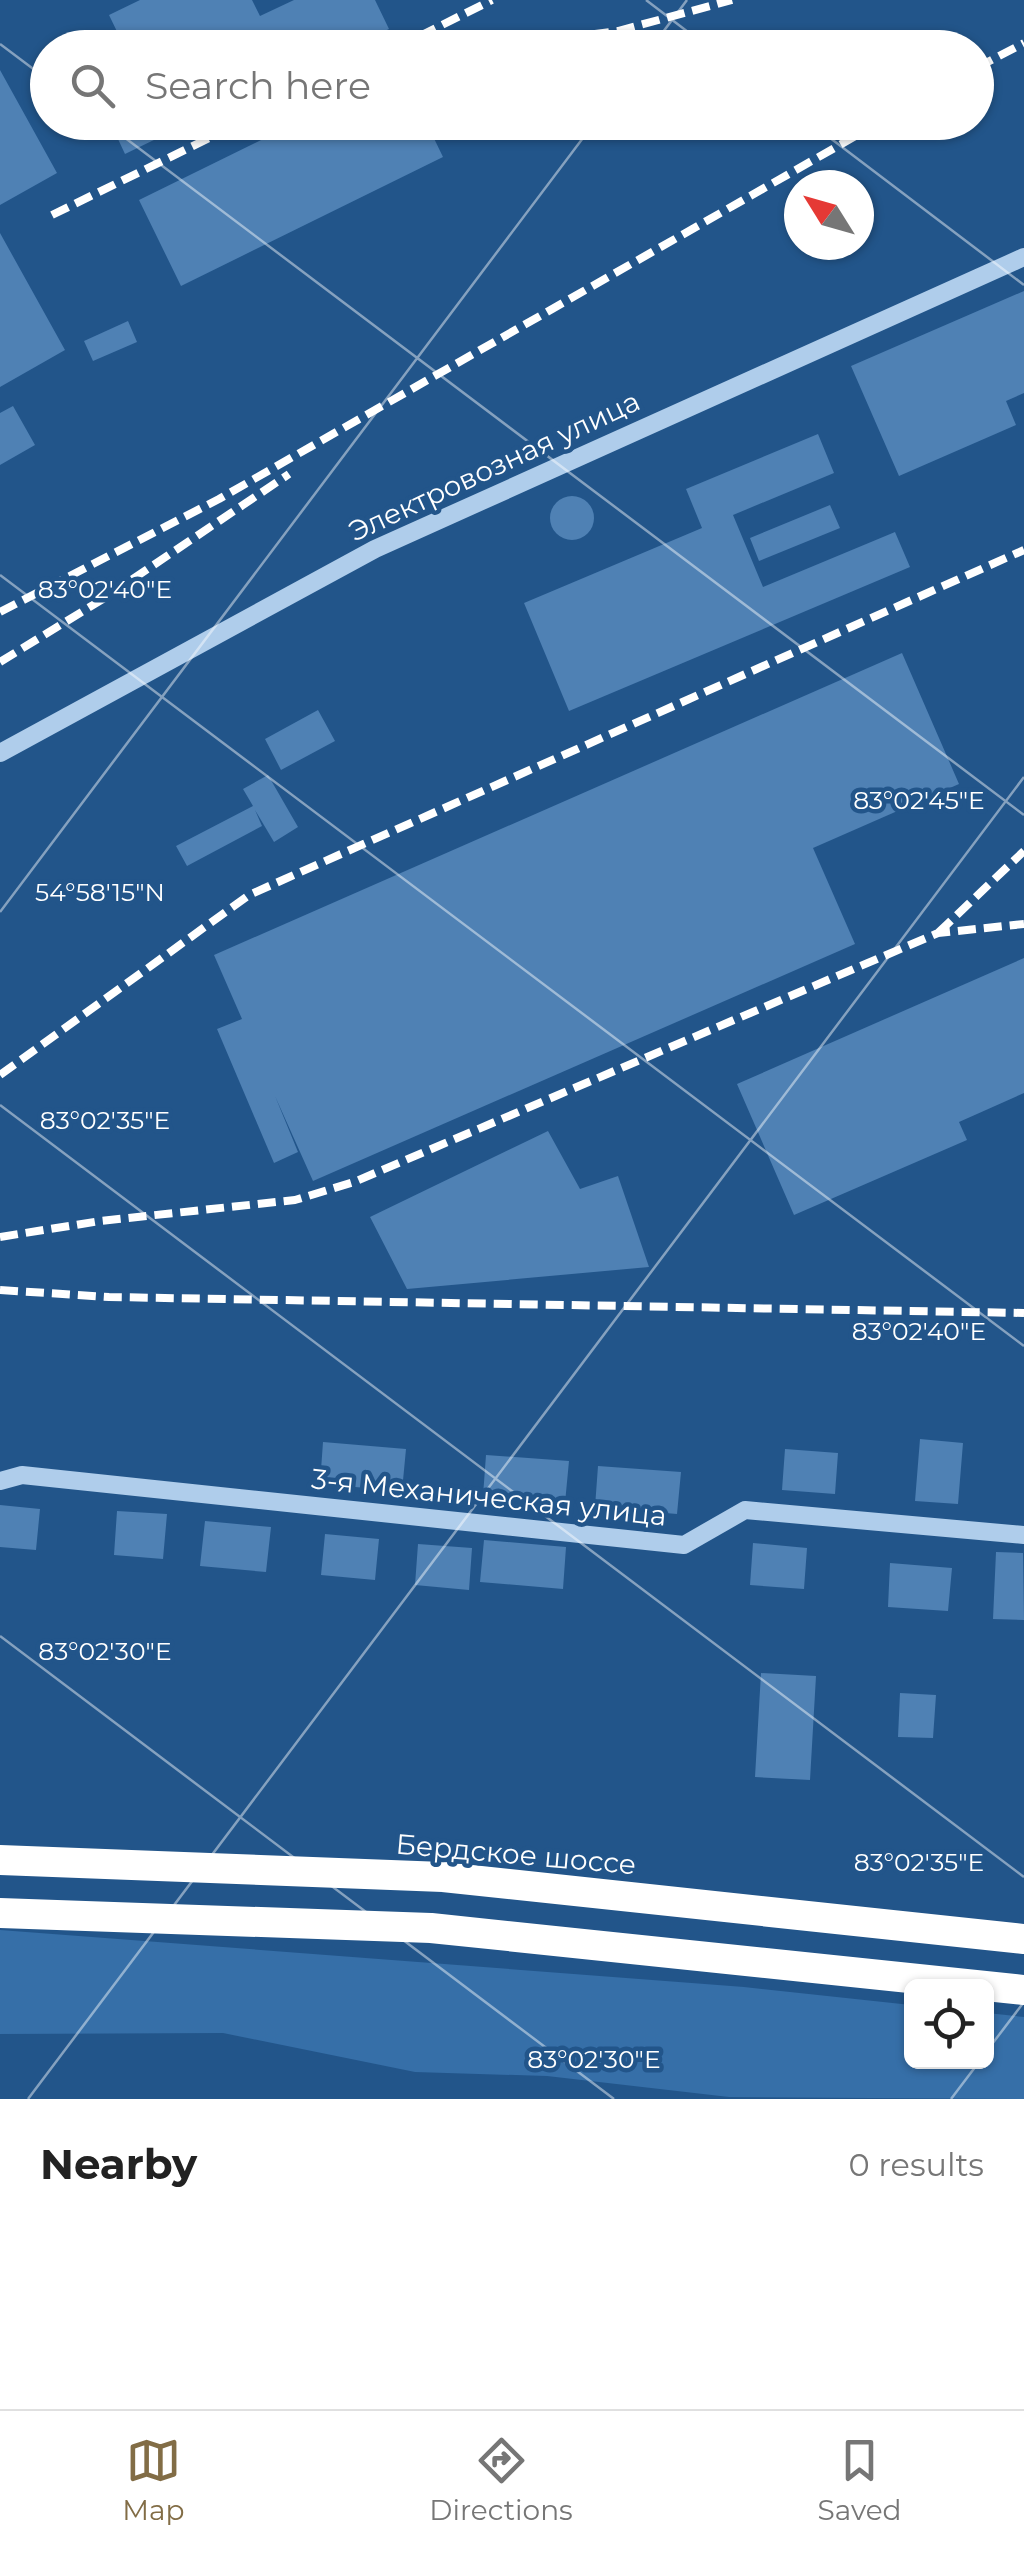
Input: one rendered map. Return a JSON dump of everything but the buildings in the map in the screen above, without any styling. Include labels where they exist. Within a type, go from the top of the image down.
[{"type":"highway","name":"Бердское шоссе","points":[[0,1860],[444,1877],[1024,1939]]},
{"type":"highway","points":[[0,1914],[431,1928],[1024,1990]]},
{"type":"street","name":"Электровозная улица","points":[[0,753],[375,549],[1024,257]]},
{"type":"street","name":"3-я Механическая улица","points":[[0,1481],[22,1475],[684,1545],[745,1510],[1024,1535]]},
{"type":"shaded area","points":[[0,1930],[744,1987],[904,2004],[904,2069],[994,2069],[994,2014],[1024,2017],[1024,2099],[729,2097],[547,2076],[415,2072],[223,2033],[0,2034]]},
{"type":"railway","points":[[432,30],[492,0]]},
{"type":"railway","points":[[622,30],[732,0]]},
{"type":"railway","points":[[994,59],[1024,43]]},
{"type":"railway","points":[[52,215],[205,140]]},
{"type":"railway","points":[[0,612],[219,499],[848,140]]},
{"type":"railway","points":[[0,662],[106,597],[289,474]]},
{"type":"railway","points":[[0,1075],[249,895],[1024,550]]},
{"type":"railway","points":[[938,933],[1024,851]]},
{"type":"railway","points":[[0,1237],[100,1221],[295,1200],[354,1182],[938,933],[1024,924]]},
{"type":"railway","points":[[0,1290],[109,1297],[1024,1313]]}]
